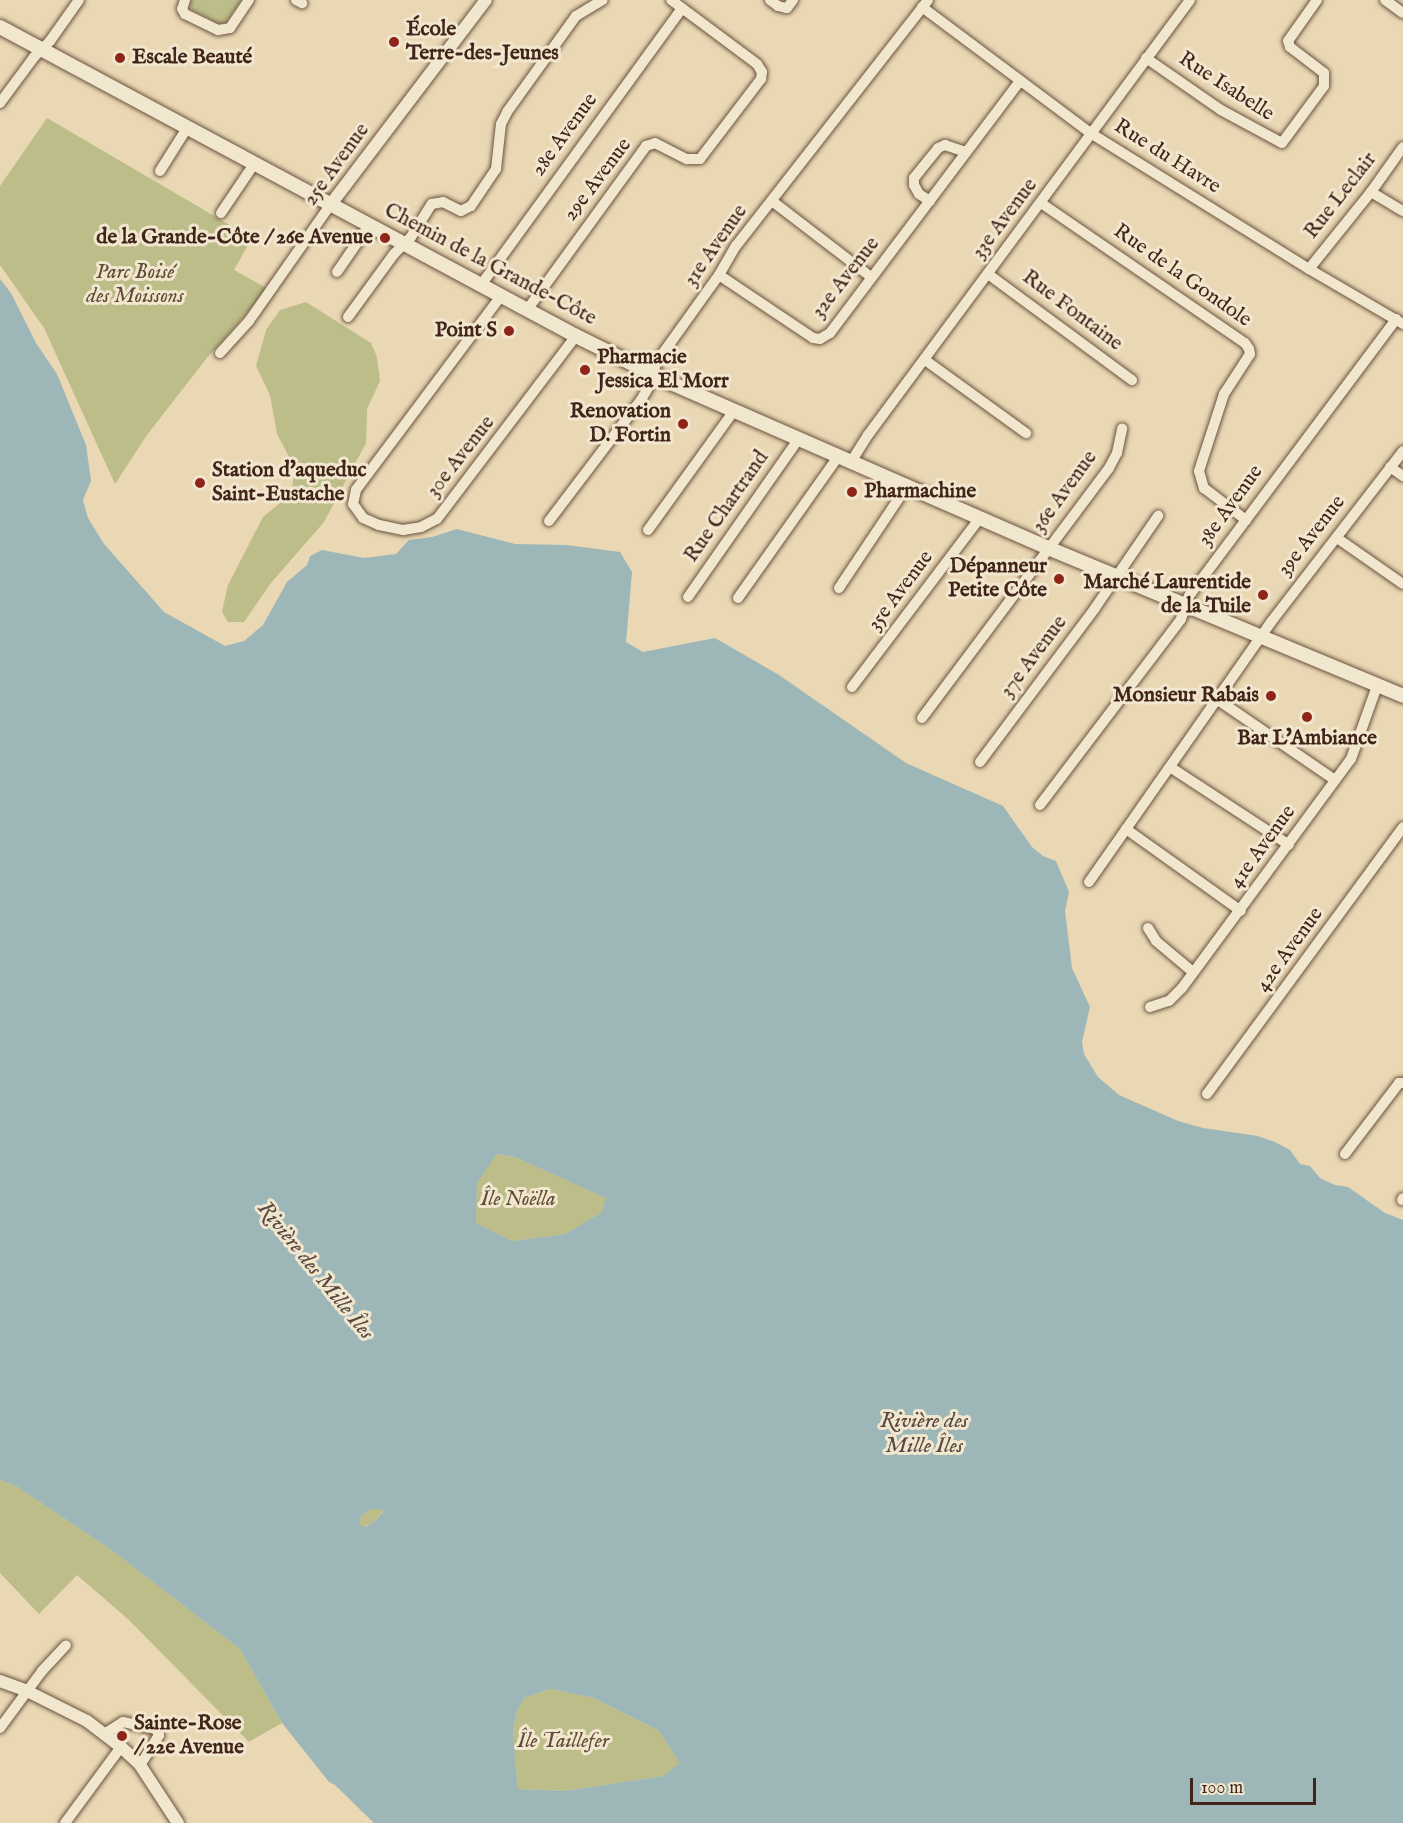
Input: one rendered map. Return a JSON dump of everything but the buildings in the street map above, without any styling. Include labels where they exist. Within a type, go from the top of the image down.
[{"type":"main road","name":"Chemin de la Grande-Côte","points":[[0,27],[527,310],[653,375],[1115,577],[1377,686],[1402,694]]},
{"type":"street","points":[[0,103],[79,0]]},
{"type":"street","points":[[185,0],[182,9],[185,14],[218,30],[230,28],[249,0]]},
{"type":"street","name":"25e Avenue","points":[[220,353],[249,321],[331,204],[486,0]]},
{"type":"street","points":[[348,317],[434,202],[443,202],[459,210],[471,206],[496,169],[501,124],[509,108],[576,16],[603,0]]},
{"type":"street","points":[[671,0],[682,8]]},
{"type":"street","points":[[770,0],[778,6],[787,8],[793,0]]},
{"type":"street","name":"33e Avenue","points":[[738,598],[844,459],[925,360],[1190,0]]},
{"type":"street","name":"Rue Isabelle","points":[[1146,58],[1221,110],[1281,144],[1324,86],[1324,73],[1290,46],[1288,40],[1317,0]]},
{"type":"street","points":[[1385,0],[1403,13]]},
{"type":"street","name":"Rue du Havre","points":[[925,3],[1020,81],[1092,134],[1309,269],[1400,321]]},
{"type":"street","name":"31e Avenue","points":[[549,521],[640,400],[651,383],[656,363],[719,275],[736,246],[925,3]]},
{"type":"street","name":"28e Avenue","points":[[481,285],[682,8]]},
{"type":"street","name":"29e Avenue","points":[[527,310],[646,146],[655,143],[691,160],[700,159],[760,79],[762,72],[757,64],[682,8]]},
{"type":"street","name":"32e Avenue","points":[[719,275],[772,313],[813,338],[820,339],[830,333],[1020,81]]},
{"type":"street","points":[[160,171],[187,128]]},
{"type":"street","points":[[930,201],[919,194],[914,185],[914,178],[938,148],[945,145],[965,152]]},
{"type":"street","name":"Rue Leclair","points":[[1309,269],[1371,192],[1403,147]]},
{"type":"street","points":[[221,213],[254,164]]},
{"type":"street","points":[[1371,192],[1403,211]]},
{"type":"street","points":[[772,201],[871,277]]},
{"type":"street","name":"Rue de la Gondole","points":[[1041,203],[1245,343],[1249,349],[1250,354],[1224,394],[1199,471],[1204,488],[1246,520]]},
{"type":"street","points":[[337,272],[370,224]]},
{"type":"street","name":"Rue Fontaine","points":[[988,274],[1132,380]]},
{"type":"street","name":"30e Avenue","points":[[501,296],[353,497],[354,508],[359,514],[384,527],[416,529],[437,519],[576,336]]},
{"type":"street","name":"38e Avenue","points":[[1040,805],[1178,623],[1189,596],[1400,321]]},
{"type":"street","points":[[925,360],[1026,433]]},
{"type":"street","points":[[648,530],[733,411]]},
{"type":"street","name":"36e Avenue","points":[[922,718],[1112,463],[1122,429]]},
{"type":"street","name":"Rue Chartrand","points":[[688,597],[798,440]]},
{"type":"street","name":"39e Avenue","points":[[1089,882],[1218,700],[1259,637],[1403,451]]},
{"type":"street","points":[[1390,467],[1403,477]]},
{"type":"street","points":[[839,588],[907,486]]},
{"type":"street","name":"37e Avenue","points":[[980,762],[1095,608],[1158,516]]},
{"type":"street","name":"35e Avenue","points":[[852,687],[980,518]]},
{"type":"street","points":[[1337,538],[1403,585]]},
{"type":"street","name":"41e Avenue","points":[[1150,1007],[1169,1001],[1193,972],[1241,911],[1351,759],[1362,734],[1377,686]]},
{"type":"street","points":[[1218,700],[1335,780]]},
{"type":"street","points":[[1170,767],[1288,845]]},
{"type":"street","name":"42e Avenue","points":[[1207,1094],[1403,827]]},
{"type":"street","points":[[1126,829],[1241,911]]},
{"type":"street","points":[[1148,928],[1155,941],[1193,972]]},
{"type":"street","points":[[1345,1154],[1399,1083],[1403,1083]]},
{"type":"street","points":[[0,1728],[27,1691],[66,1645]]},
{"type":"street","points":[[0,1681],[27,1691],[87,1721],[121,1747],[140,1765],[178,1823]]},
{"type":"street","points":[[104,1734],[123,1722],[156,1729],[159,1735],[140,1765]]},
{"type":"street","points":[[65,1823],[121,1747]]},
{"type":"green space","points":[[192,0],[241,0],[226,22],[220,24],[192,10],[190,3]]},
{"type":"green space","name":"Parc Boisé des Moissons","points":[[47,118],[252,238],[234,270],[268,289],[206,359],[147,435],[115,484],[44,328],[0,265],[0,186]]},
{"type":"green space","points":[[306,302],[371,343],[377,357],[380,381],[367,409],[366,443],[324,522],[271,583],[244,622],[228,622],[222,612],[228,585],[263,517],[291,494],[295,468],[277,434],[270,395],[256,366],[266,330],[280,310]]},
{"type":"green space","name":"Île Noëlla","points":[[496,1154],[515,1157],[607,1198],[602,1212],[565,1234],[512,1241],[475,1223],[477,1183]]},
{"type":"green space","points":[[0,1480],[16,1486],[110,1549],[240,1649],[282,1723],[249,1742],[129,1620],[77,1575],[39,1614],[0,1573]]},
{"type":"green space","points":[[372,1509],[385,1509],[375,1521],[364,1527],[358,1524],[361,1516]]},
{"type":"green space","name":"Île Taillefer","points":[[550,1689],[594,1698],[659,1731],[681,1763],[663,1776],[565,1791],[518,1789],[513,1730],[517,1711],[524,1698]]},
{"type":"water","name":"Rivière des Mille Îles","points":[[0,279],[11,293],[36,343],[57,374],[86,445],[91,481],[83,500],[88,518],[104,544],[164,612],[225,646],[244,641],[263,625],[287,582],[307,565],[310,556],[322,550],[364,558],[396,554],[409,540],[432,537],[457,529],[515,544],[567,545],[620,552],[632,572],[626,642],[643,652],[715,638],[779,675],[906,763],[1003,806],[1032,847],[1043,856],[1056,861],[1069,892],[1065,911],[1072,968],[1090,1007],[1082,1042],[1084,1054],[1098,1077],[1119,1095],[1178,1121],[1203,1128],[1258,1136],[1275,1142],[1290,1150],[1300,1164],[1310,1166],[1320,1178],[1335,1185],[1348,1187],[1385,1213],[1403,1220],[1403,1823],[374,1823],[335,1785],[329,1782],[282,1723],[240,1649],[110,1549],[16,1486],[0,1480]],"holes":[[[497,1154],[515,1157],[606,1198],[602,1212],[565,1234],[512,1241],[476,1223],[477,1183]],[[372,1509],[385,1510],[375,1521],[365,1527],[359,1524],[361,1516]],[[550,1689],[594,1698],[659,1731],[680,1763],[663,1776],[565,1791],[518,1789],[513,1730],[517,1711],[524,1698]]]},
{"type":"place","name":"École Terre-des-Jeunes","points":[[394,42]]},
{"type":"place","name":"Escale Beauté","points":[[120,58]]},
{"type":"place","name":"de la Grande-Côte / 26e Avenue","points":[[385,238]]},
{"type":"place","name":"Point S","points":[[509,331]]},
{"type":"place","name":"Pharmacie Jessica El Morr","points":[[585,370]]},
{"type":"place","name":"Renovation D. Fortin","points":[[683,424]]},
{"type":"place","name":"Station d'aqueduc Saint-Eustache","points":[[200,483]]},
{"type":"place","name":"Pharmachine","points":[[852,492]]},
{"type":"place","name":"Dépanneur Petite Côte","points":[[1059,579]]},
{"type":"place","name":"Marché Laurentide de la Tuile","points":[[1263,595]]},
{"type":"place","name":"Monsieur Rabais","points":[[1271,696]]},
{"type":"place","name":"Bar L'Ambiance","points":[[1307,717]]},
{"type":"place","name":"Sainte-Rose / 22e Avenue","points":[[122,1736]]}]
